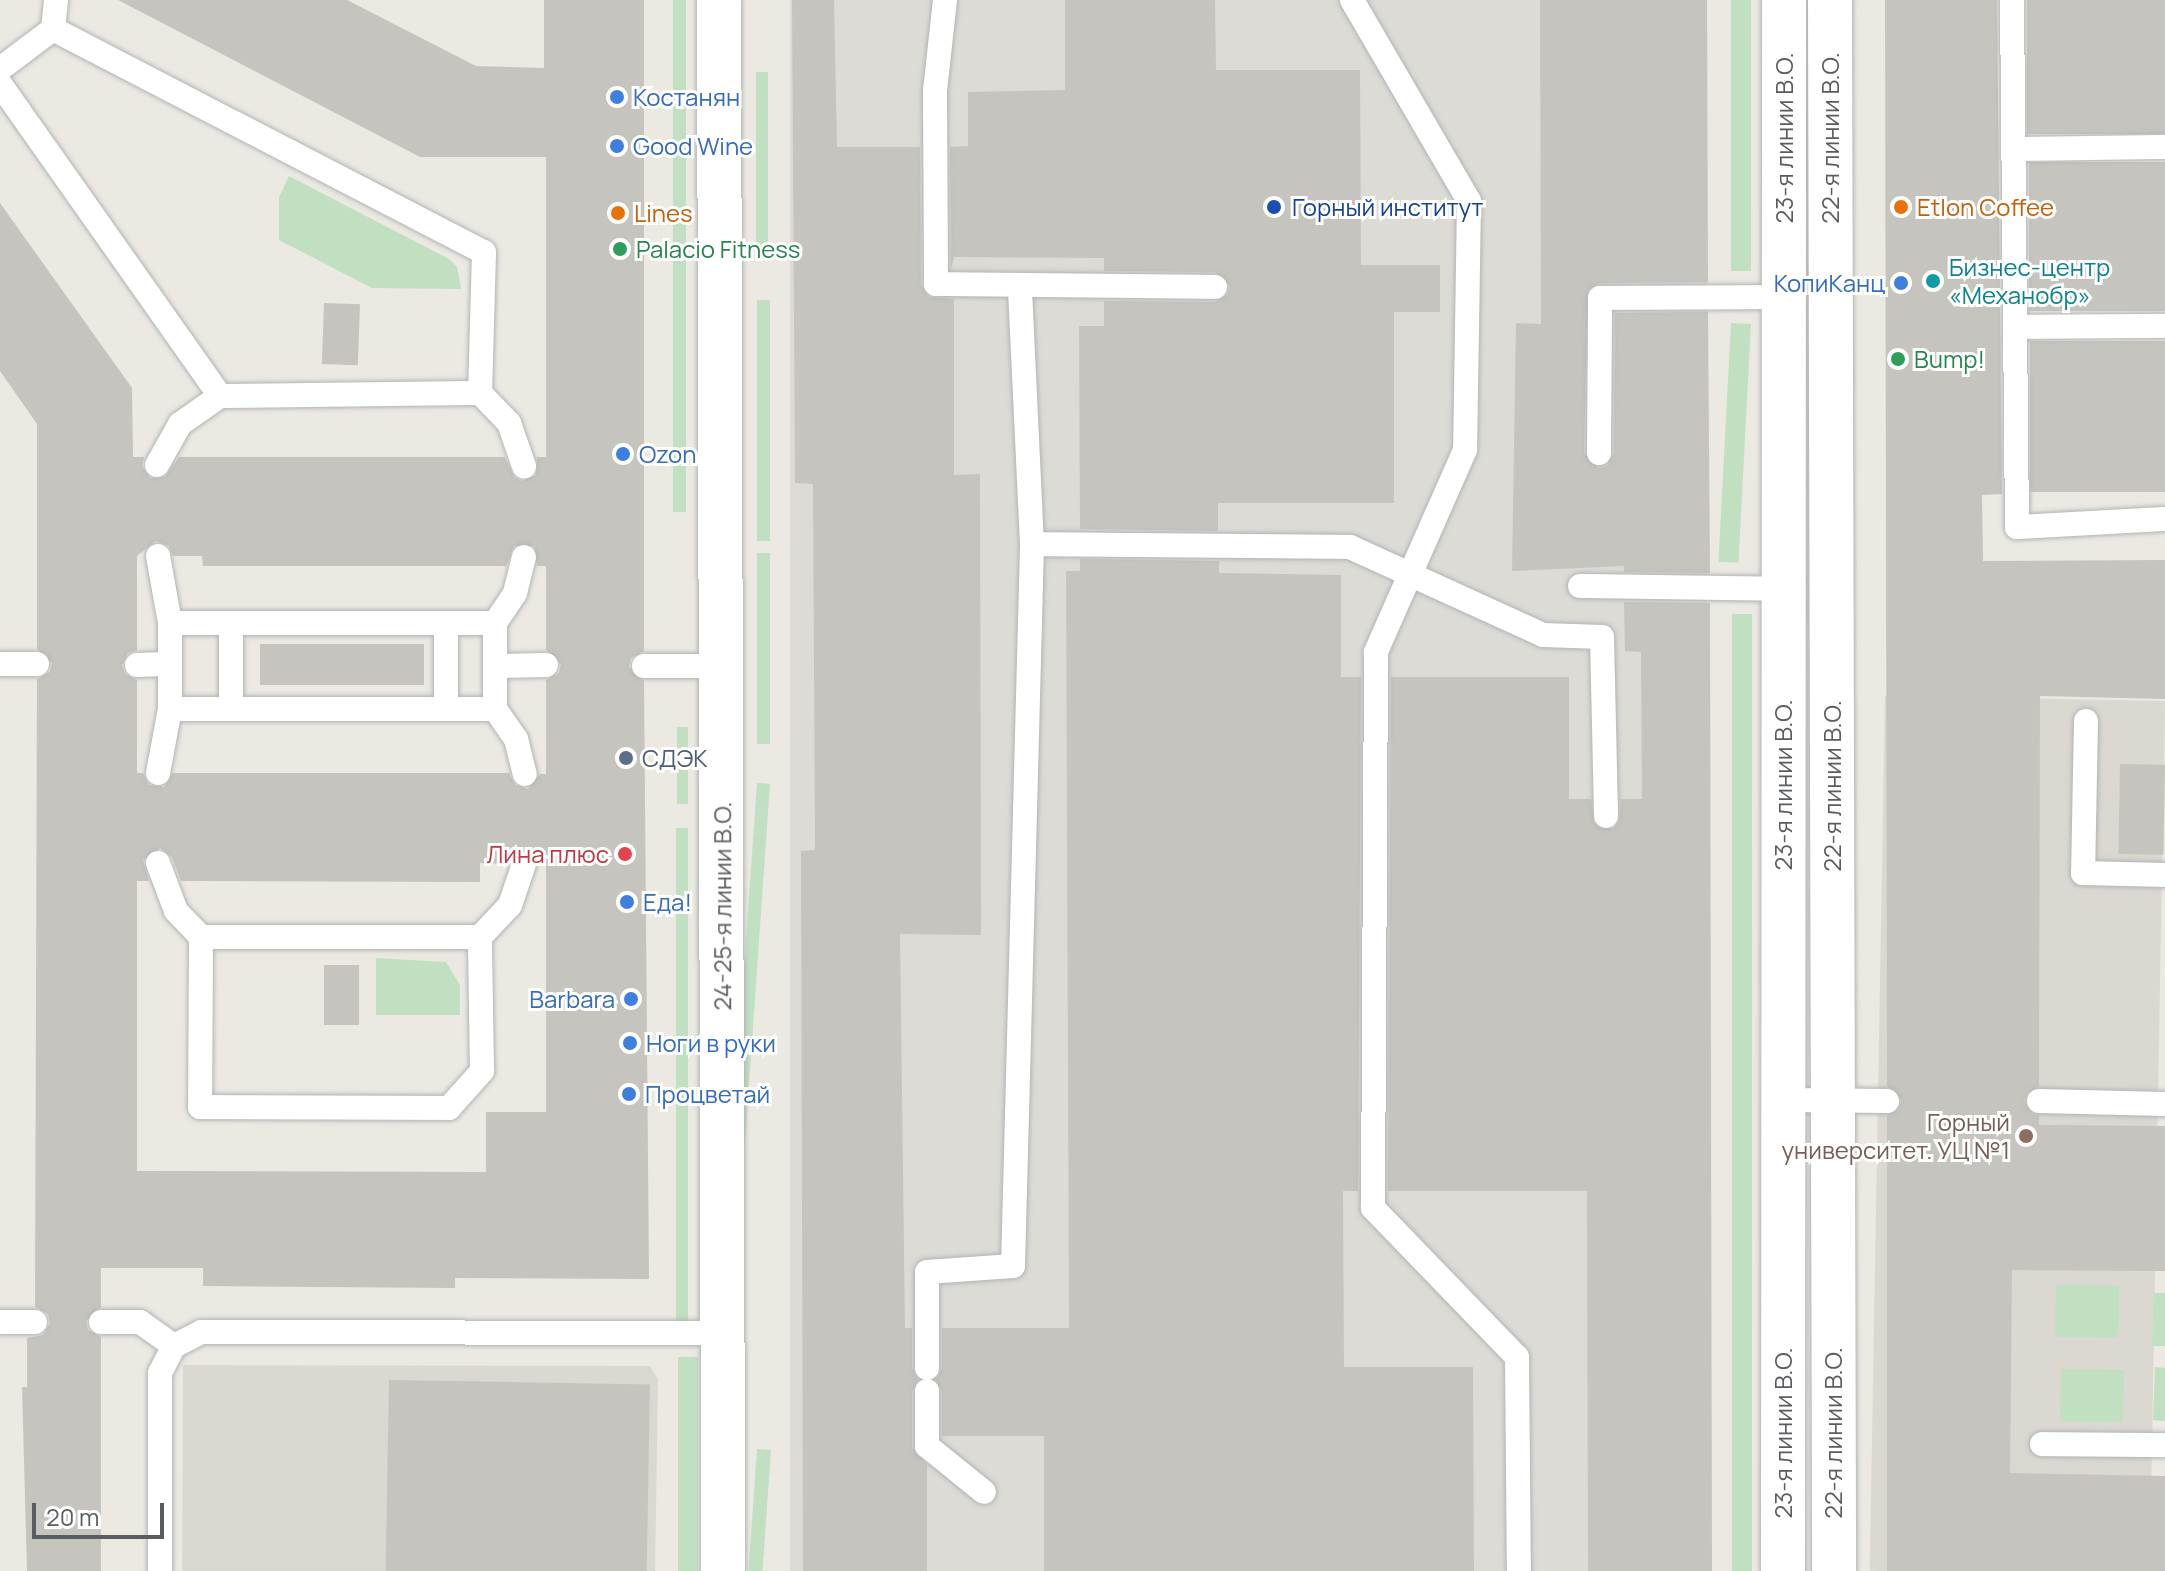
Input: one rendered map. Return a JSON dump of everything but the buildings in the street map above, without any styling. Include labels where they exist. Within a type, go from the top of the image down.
[{"type":"street","name":"24-25-я линии В.О.","points":[[719,0],[723,1571]]},
{"type":"street","name":"23-я линии В.О.","points":[[1783,1571],[1784,0]]},
{"type":"street","name":"22-я линии В.О.","points":[[1830,0],[1834,1571]]},
{"type":"lane","points":[[0,69],[53,29],[56,0]]},
{"type":"lane","points":[[945,0],[935,90],[936,284],[1215,287]]},
{"type":"lane","points":[[1352,0],[1469,201],[1465,450],[1376,652],[1373,1208],[1517,1357],[1519,1571]]},
{"type":"lane","points":[[2012,0],[2017,527],[2165,519]]},
{"type":"lane","points":[[53,29],[484,252],[480,393],[509,423],[524,466]]},
{"type":"lane","points":[[0,84],[220,396]]},
{"type":"lane","points":[[2014,149],[2165,147]]},
{"type":"lane","points":[[984,1492],[927,1446],[927,1272],[1013,1266],[1032,544],[1020,285]]},
{"type":"lane","points":[[1599,453],[1600,298],[1784,297]]},
{"type":"lane","points":[[2015,327],[2165,326]]},
{"type":"lane","points":[[157,465],[180,424],[220,396],[480,393]]},
{"type":"lane","points":[[1032,544],[1350,547],[1543,635],[1602,637],[1606,816]]},
{"type":"lane","points":[[158,556],[170,623],[170,709],[158,773]]},
{"type":"lane","points":[[524,557],[515,593],[495,623],[495,709],[516,739],[525,774]]},
{"type":"lane","points":[[1580,586],[1783,589]]},
{"type":"lane","points":[[170,623],[495,623]]},
{"type":"lane","points":[[231,623],[231,709]]},
{"type":"lane","points":[[446,623],[446,709]]},
{"type":"lane","points":[[0,664],[37,664]]},
{"type":"lane","points":[[137,665],[170,664]]},
{"type":"lane","points":[[495,666],[546,665]]},
{"type":"lane","points":[[644,666],[721,666]]},
{"type":"lane","points":[[170,709],[495,709]]},
{"type":"lane","points":[[2086,721],[2083,873],[2165,875]]},
{"type":"lane","points":[[158,863],[176,911],[201,937],[200,1107],[449,1108],[482,1071],[480,937],[510,905],[524,864]]},
{"type":"lane","points":[[201,937],[480,937]]},
{"type":"lane","points":[[1783,1100],[1887,1101]]},
{"type":"lane","points":[[2039,1101],[2165,1104]]},
{"type":"lane","points":[[0,1322],[35,1322]]},
{"type":"lane","points":[[101,1322],[140,1322],[174,1346]]},
{"type":"lane","points":[[160,1571],[160,1373],[174,1346],[201,1332],[723,1333]]},
{"type":"lane","points":[[2042,1444],[2165,1445]]},
{"type":"shaded area","points":[[790,0],[1707,0],[1707,1571],[790,1571]]},
{"type":"shaded area","name":"Горный университет. УЦ №1","points":[[1885,696],[2165,701],[2150,1571],[1870,1571]]},
{"type":"shaded area","points":[[183,1365],[650,1366],[658,1379],[655,1571],[182,1571]]},
{"type":"green space","points":[[673,0],[686,0],[686,512],[673,512]]},
{"type":"green space","points":[[1731,0],[1751,0],[1751,271],[1731,271]]},
{"type":"green space","points":[[756,72],[768,72],[768,258],[756,258]]},
{"type":"green space","points":[[289,176],[449,259],[457,267],[461,289],[372,288],[279,240],[279,197]]},
{"type":"green space","points":[[757,300],[770,300],[770,541],[757,541]]},
{"type":"green space","points":[[1731,323],[1751,324],[1738,563],[1718,562]]},
{"type":"green space","points":[[757,553],[770,553],[770,744],[757,744]]},
{"type":"green space","points":[[1732,614],[1752,614],[1752,1571],[1732,1571]]},
{"type":"green space","points":[[677,727],[688,727],[688,804],[677,804]]},
{"type":"green space","points":[[757,783],[770,784],[728,1379],[715,1379]]},
{"type":"green space","points":[[676,828],[688,828],[688,1323],[676,1323]]},
{"type":"green space","points":[[376,958],[446,962],[460,985],[460,1015],[376,1015]]},
{"type":"green space","points":[[2056,1285],[2119,1286],[2118,1338],[2055,1337]]},
{"type":"green space","points":[[2154,1293],[2165,1293],[2165,1346],[2152,1346]]},
{"type":"green space","points":[[678,1357],[698,1357],[698,1571],[678,1571]]},
{"type":"green space","points":[[2155,1367],[2165,1368],[2165,1421],[2153,1420]]},
{"type":"green space","points":[[2061,1369],[2124,1370],[2123,1422],[2060,1421]]},
{"type":"green space","points":[[757,1449],[771,1450],[763,1571],[748,1571]]},
{"type":"place","name":"Костанян","points":[[617,97]]},
{"type":"place","name":"Good Wine","points":[[617,146]]},
{"type":"place","name":"Горный институт","points":[[1274,207]]},
{"type":"place","name":"Etlon Coffee","points":[[1901,207]]},
{"type":"place","name":"Lines","points":[[618,213]]},
{"type":"place","name":"Palacio Fitness","points":[[620,249]]},
{"type":"place","name":"Бизнес-центр «Механобр»","points":[[1933,281]]},
{"type":"place","name":"КопиКанц","points":[[1901,283]]},
{"type":"place","name":"Bump!","points":[[1898,359]]},
{"type":"place","name":"Ozon","points":[[623,454]]},
{"type":"place","name":"СДЭК","points":[[626,758]]},
{"type":"place","name":"Лина плюс","points":[[625,854]]},
{"type":"place","name":"Еда!","points":[[627,902]]},
{"type":"place","name":"Barbara","points":[[631,999]]},
{"type":"place","name":"Ноги в руки","points":[[630,1043]]},
{"type":"place","name":"Процветай","points":[[629,1094]]},
{"type":"place","name":"Горный университет. УЦ №1","points":[[2026,1136]]}]
